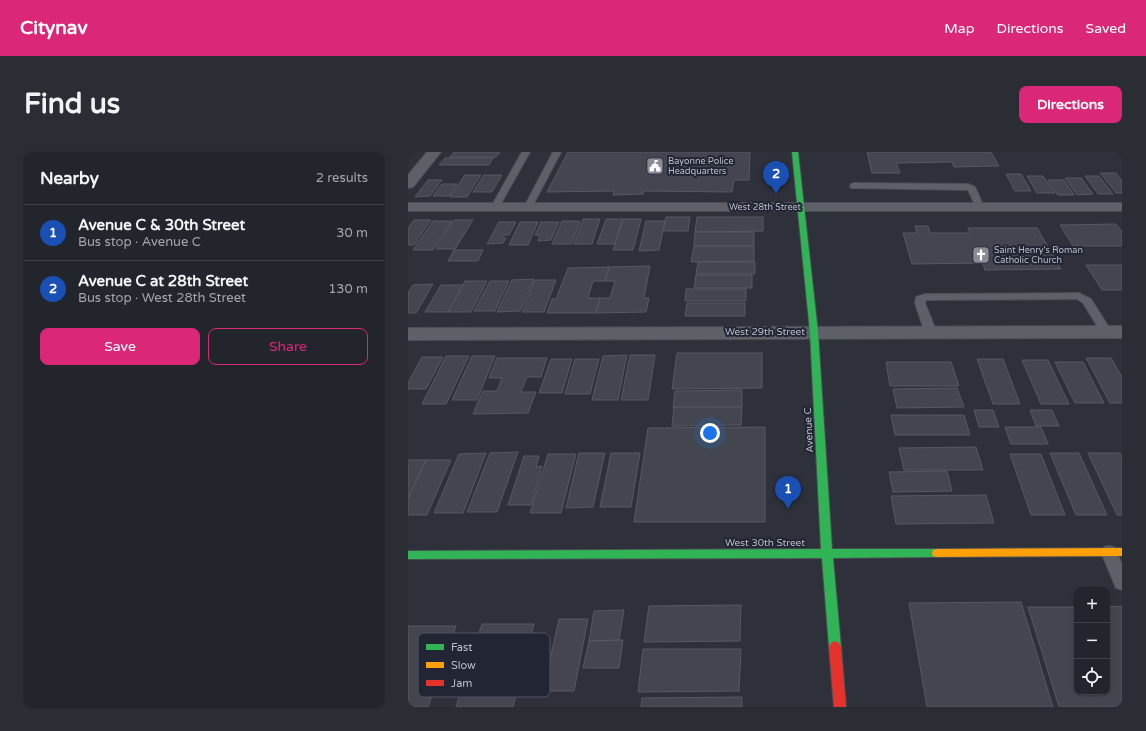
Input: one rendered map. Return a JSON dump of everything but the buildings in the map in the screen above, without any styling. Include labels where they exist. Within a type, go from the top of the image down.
[{"type":"main road","name":"Avenue C","points":[[795,152],[814,332],[827,554],[840,707]]},
{"type":"main road","name":"West 30th Street","points":[[408,555],[1115,552]]},
{"type":"street","points":[[408,184],[434,152]]},
{"type":"street","name":"West 28th Street","points":[[408,207],[1122,207]]},
{"type":"street","name":"West 29th Street","points":[[408,334],[1114,332]]},
{"type":"lane","points":[[495,207],[526,152]]},
{"type":"lane","points":[[528,207],[557,152]]},
{"type":"lane","points":[[854,186],[968,187],[972,189],[980,207]]},
{"type":"lane","points":[[930,333],[920,303],[920,299],[925,297],[1079,296],[1086,301],[1114,332]]},
{"type":"lane","points":[[1115,552],[1122,583]]},
{"type":"traffic: fast","points":[[795,152],[814,332],[827,554],[835,647]]},
{"type":"traffic: fast","points":[[408,555],[937,553]]},
{"type":"traffic: slow","points":[[937,553],[1122,552]]},
{"type":"traffic: jam","points":[[835,647],[840,707]]},
{"type":"place","name":"Bayonne Police Headquarters","points":[[655,166]]},
{"type":"place","name":"Avenue C at 28th Street","points":[[776,194]]},
{"type":"place","name":"Saint Henry's Roman Catholic Church","points":[[981,255]]},
{"type":"place","name":"Avenue C & 30th Street","points":[[788,509]]}]
